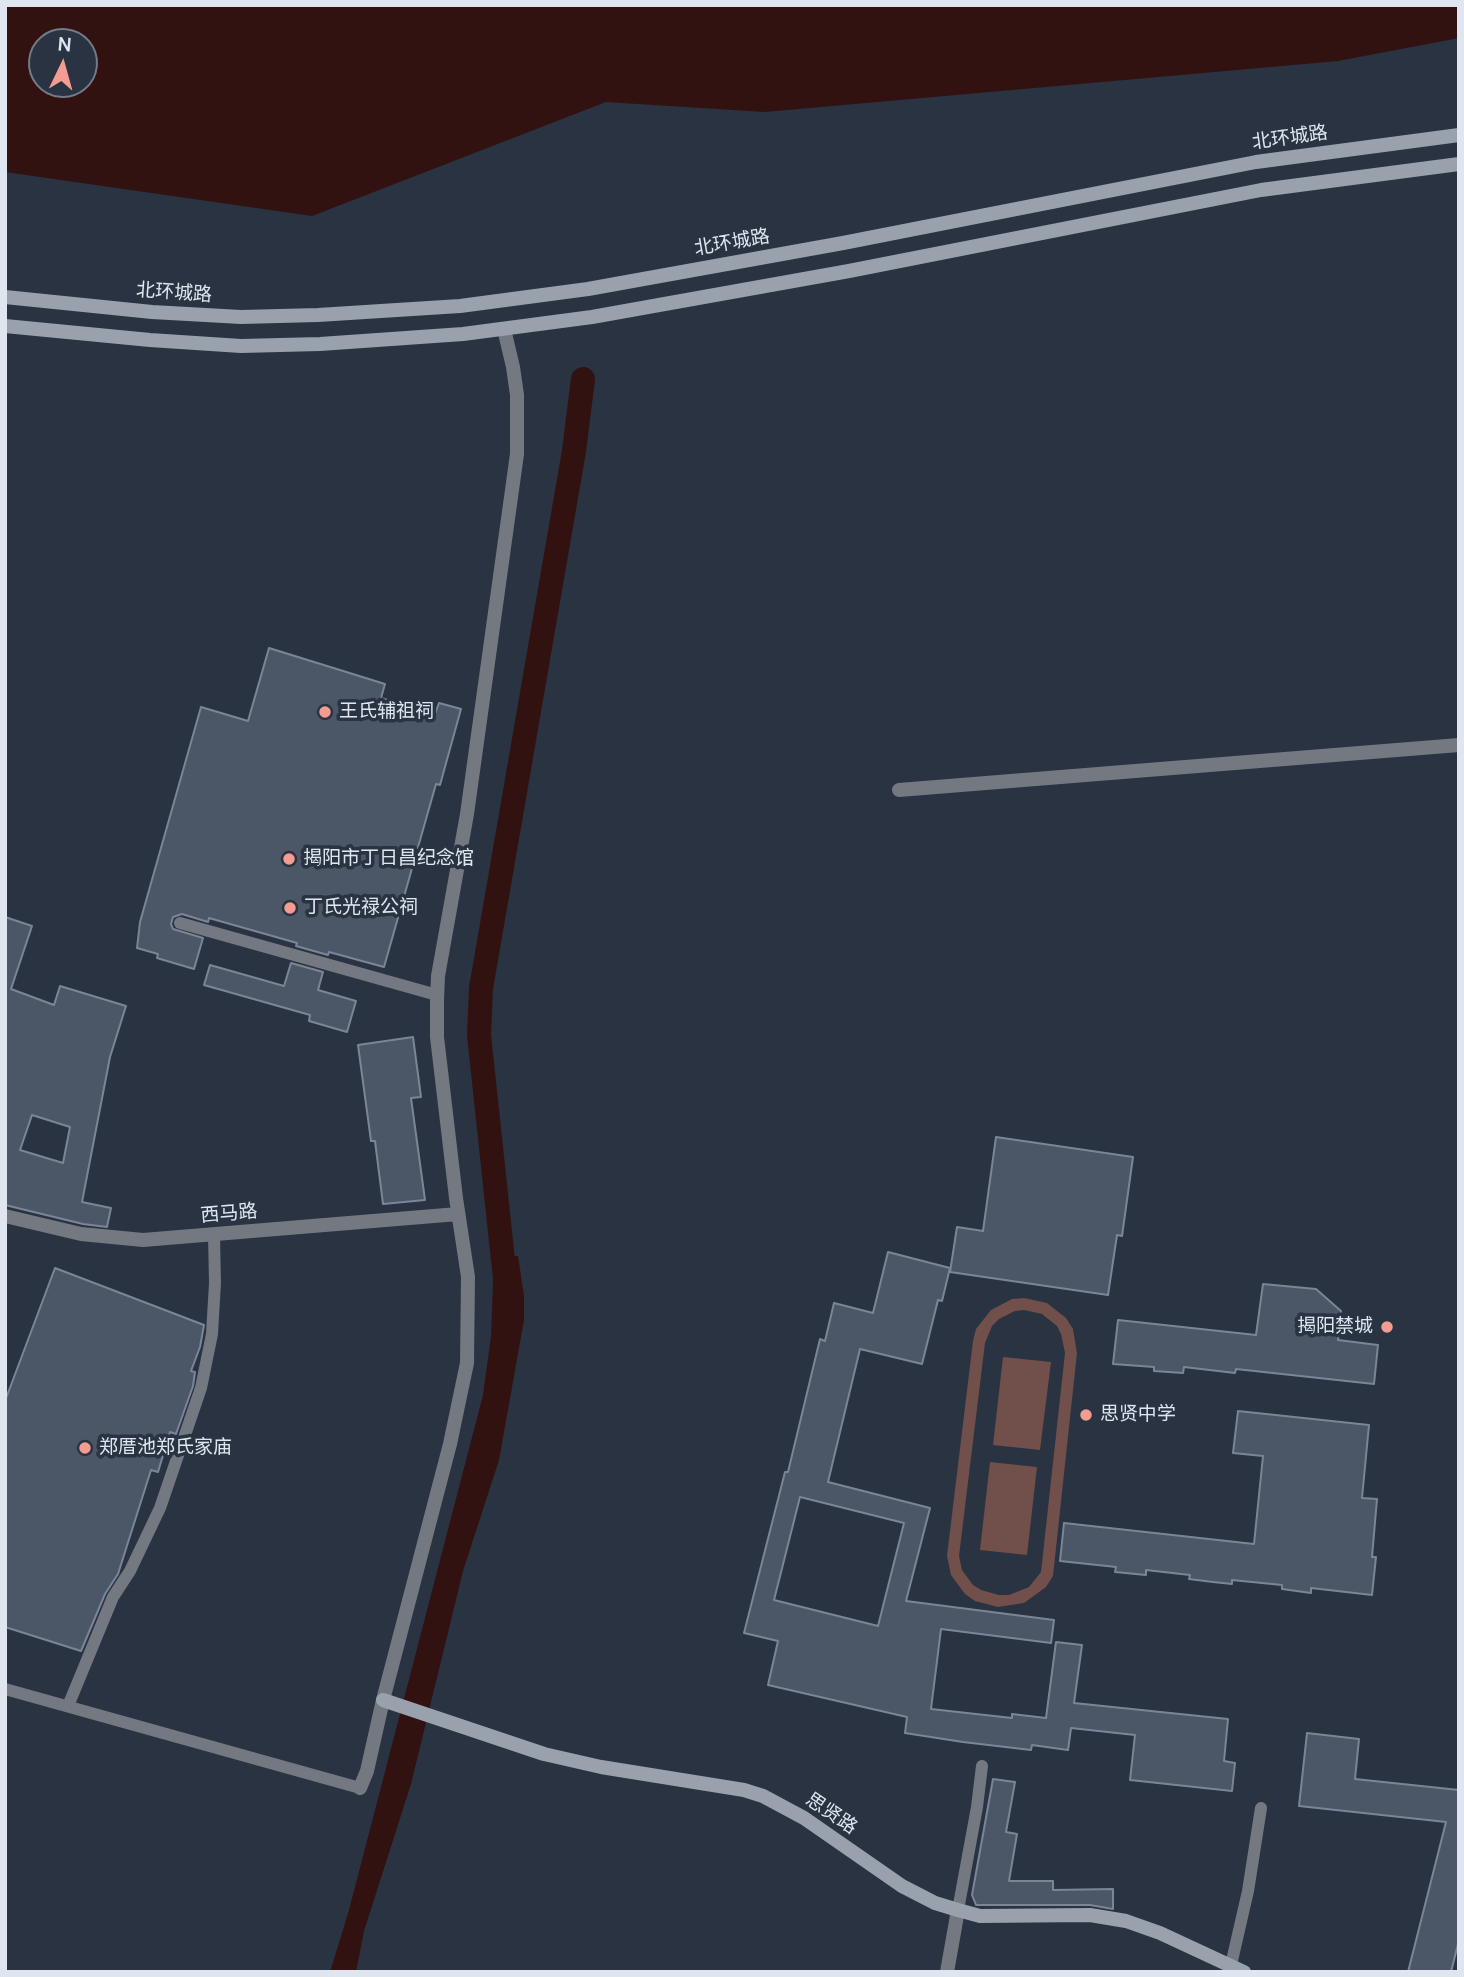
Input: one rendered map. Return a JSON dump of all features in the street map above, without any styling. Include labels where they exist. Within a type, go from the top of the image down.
[{"type":"main road","name":"北环城路","points":[[5,297],[152,312],[241,317],[396,311],[473,304],[587,289],[709,267],[1256,162],[1459,135]]},
{"type":"main road","points":[[5,326],[240,346],[399,340],[504,330],[849,271],[1261,190],[1459,164]]},
{"type":"main road","name":"思贤路","points":[[389,1701],[544,1754],[601,1767],[744,1790],[763,1796],[804,1818],[902,1886],[935,1903],[957,1910],[981,1916],[1090,1916],[1126,1921],[1238,1968]]},
{"type":"street","points":[[360,1788],[389,1701],[467,1363],[468,1277],[437,1037],[437,995],[467,814],[517,454],[517,395],[504,330]]},
{"type":"street","points":[[899,790],[1459,745]]},
{"type":"street","name":"西马路","points":[[5,1216],[50,1228],[143,1240],[458,1214]]},
{"type":"street","points":[[947,1972],[957,1910]]},
{"type":"lane","points":[[180,923],[437,995]]},
{"type":"lane","points":[[68,1706],[113,1597],[130,1571],[160,1508],[201,1388],[212,1334],[214,1235]]},
{"type":"lane","points":[[5,1689],[360,1788]]},
{"type":"lane","points":[[957,1910],[982,1766]]},
{"type":"lane","points":[[1238,1968],[1261,1808]]},
{"type":"shaded area","points":[[5,5],[1459,5],[1459,38],[1338,61],[765,112],[606,102],[312,216],[5,172]]},
{"type":"shaded area","points":[[518,1256],[524,1296],[524,1320],[499,1460],[463,1571],[411,1784],[364,1931],[356,1972],[330,1972],[349,1910],[483,1395],[491,1336],[494,1257]]},
{"type":"shaded area","points":[[1024,1298],[1047,1303],[1066,1318],[1073,1329],[1077,1353],[1053,1576],[1046,1587],[1024,1603],[998,1607],[975,1601],[965,1594],[951,1575],[947,1556],[976,1329],[991,1310],[1012,1299]],"holes":[[[1015,1311],[1042,1314],[1057,1326],[1065,1353],[1041,1572],[1029,1587],[1009,1595],[999,1595],[973,1585],[962,1570],[959,1556],[985,1343],[992,1326],[999,1319]]]},
{"type":"shaded area","points":[[1003,1357],[1051,1362],[1040,1450],[993,1445]]},
{"type":"shaded area","points":[[990,1462],[1037,1467],[1027,1555],[980,1550]]},
{"type":"building","points":[[269,648],[385,684],[381,698],[435,714],[439,703],[461,709],[440,785],[436,784],[384,967],[329,952],[328,955],[296,946],[297,943],[209,918],[208,922],[182,914],[173,917],[173,929],[203,938],[194,969],[157,958],[158,954],[137,948],[140,922],[201,707],[248,721]]},
{"type":"building","points":[[5,917],[32,926],[11,989],[54,1005],[60,986],[126,1006],[110,1057],[82,1202],[111,1208],[107,1227],[83,1224],[5,1205]],"holes":[[[32,1115],[70,1127],[63,1163],[20,1150]]]},
{"type":"building","points":[[291,963],[323,972],[318,990],[356,1001],[347,1032],[309,1021],[310,1015],[204,985],[210,965],[284,986]]},
{"type":"building","points":[[413,1037],[421,1097],[411,1098],[425,1200],[383,1204],[358,1045]]},
{"type":"building","points":[[996,1137],[1133,1157],[1122,1236],[1117,1235],[1108,1295],[950,1272],[957,1227],[983,1231]]},
{"type":"building","points":[[888,1252],[950,1268],[942,1301],[938,1300],[922,1364],[860,1349],[828,1482],[930,1508],[906,1601],[1054,1620],[1051,1643],[941,1629],[931,1709],[1012,1718],[1012,1714],[1046,1718],[1056,1642],[1082,1645],[1074,1703],[1228,1719],[1224,1761],[1235,1763],[1232,1791],[1130,1780],[1135,1735],[1071,1728],[1068,1750],[1032,1745],[1031,1750],[963,1742],[905,1733],[907,1717],[768,1685],[778,1641],[744,1633],[785,1472],[788,1472],[820,1339],[825,1341],[834,1303],[873,1313]],"holes":[[[800,1497],[904,1523],[878,1626],[774,1600]]]},
{"type":"building","points":[[55,1268],[204,1325],[200,1347],[191,1371],[195,1372],[193,1386],[176,1434],[170,1432],[158,1472],[151,1470],[118,1574],[105,1594],[81,1651],[5,1627],[5,1401]]},
{"type":"building","points":[[1263,1284],[1316,1289],[1341,1311],[1338,1340],[1378,1345],[1374,1384],[1236,1369],[1235,1373],[1184,1367],[1183,1373],[1154,1371],[1154,1367],[1113,1364],[1118,1320],[1256,1335]]},
{"type":"building","points":[[1238,1411],[1369,1425],[1362,1498],[1377,1499],[1372,1595],[1311,1588],[1311,1593],[1282,1589],[1282,1585],[1232,1580],[1232,1584],[1213,1582],[1189,1579],[1190,1575],[1146,1570],[1146,1575],[1115,1572],[1116,1567],[1060,1561],[1064,1523],[1254,1544],[1263,1456],[1233,1453]]},
{"type":"building","points":[[1307,1733],[1359,1739],[1355,1779],[1459,1790],[1459,1940],[1451,1972],[1408,1972],[1446,1822],[1299,1806]]},
{"type":"building","points":[[993,1779],[1015,1782],[1006,1832],[1017,1834],[1009,1881],[1053,1881],[1053,1890],[1113,1889],[1113,1909],[1090,1905],[976,1905],[972,1895]]},
{"type":"waterway","points":[[506,1288],[479,1035],[481,988],[574,451],[583,379]]},
{"type":"place","name":"王氏辅祖祠","points":[[325,712]]},
{"type":"place","name":"揭阳市丁日昌纪念馆","points":[[289,859]]},
{"type":"place","name":"丁氏光禄公祠","points":[[290,908]]},
{"type":"place","name":"揭阳禁城","points":[[1387,1327]]},
{"type":"place","name":"思贤中学","points":[[1086,1415]]},
{"type":"place","name":"郑厝池郑氏家庙","points":[[85,1448]]}]
